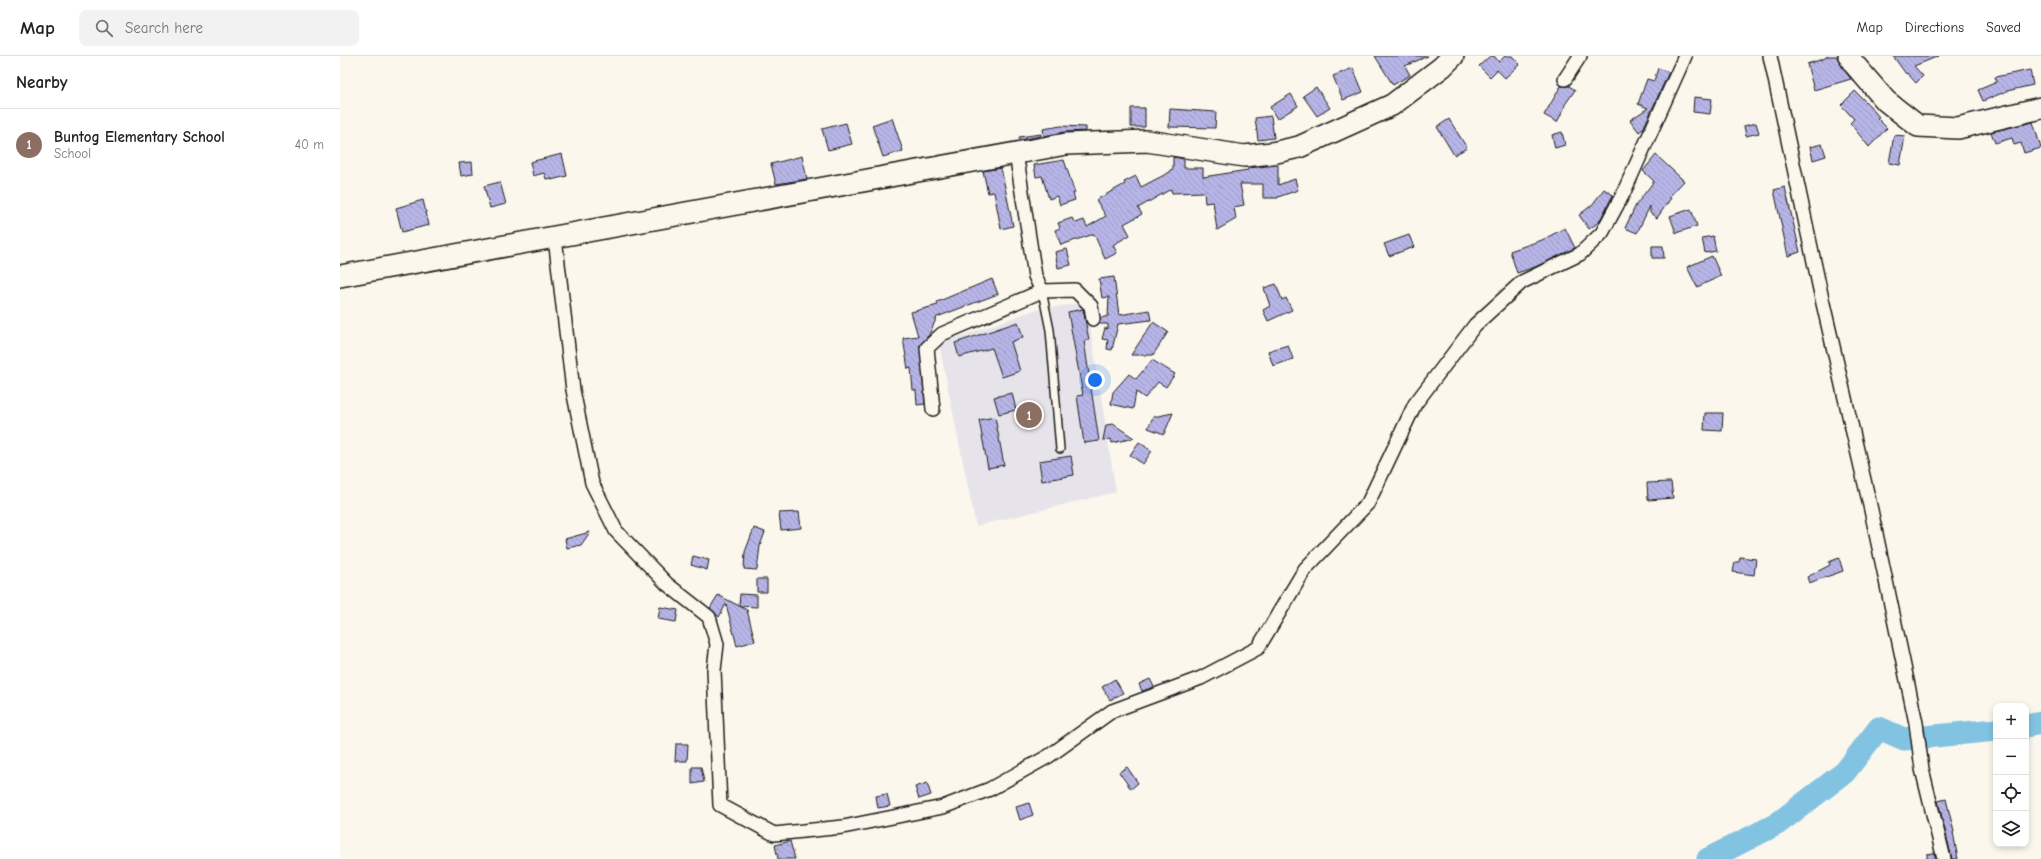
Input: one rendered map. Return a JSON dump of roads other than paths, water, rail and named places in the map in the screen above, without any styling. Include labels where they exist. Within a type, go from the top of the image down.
[{"type":"main road","points":[[340,276],[1066,144],[1147,141],[1244,156],[1272,153],[1299,147],[1392,105],[1442,67],[1453,56]]},
{"type":"main road","points":[[1850,56],[1854,64],[1886,101],[1918,126],[1958,128],[2041,108]]},
{"type":"street","points":[[1565,79],[1580,56]]},
{"type":"street","points":[[555,238],[573,390],[592,483],[616,531],[667,584],[709,617],[717,644],[714,670],[720,805],[774,834],[843,827],[943,807],[990,789],[1049,756],[1112,711],[1201,678],[1258,648],[1305,569],[1368,503],[1415,404],[1475,325],[1522,282],[1580,254],[1602,233],[1623,194],[1685,56]]},
{"type":"street","points":[[1770,56],[1822,299],[1871,510],[1916,723],[1922,769],[1944,859]]},
{"type":"street","points":[[1016,153],[1035,276],[1042,291]]},
{"type":"street","points":[[933,409],[927,348],[942,334],[1042,291],[1075,290],[1091,306],[1093,319]]},
{"type":"lane","points":[[1042,291],[1050,330],[1060,449]]},
{"type":"waterway","points":[[2029,725],[2041,723]]},
{"type":"waterway","points":[[1708,859],[1777,824],[1845,772],[1879,728],[1904,739],[1993,730]]},
{"type":"place","name":"Buntog Elementary School","points":[[1029,415]]}]
